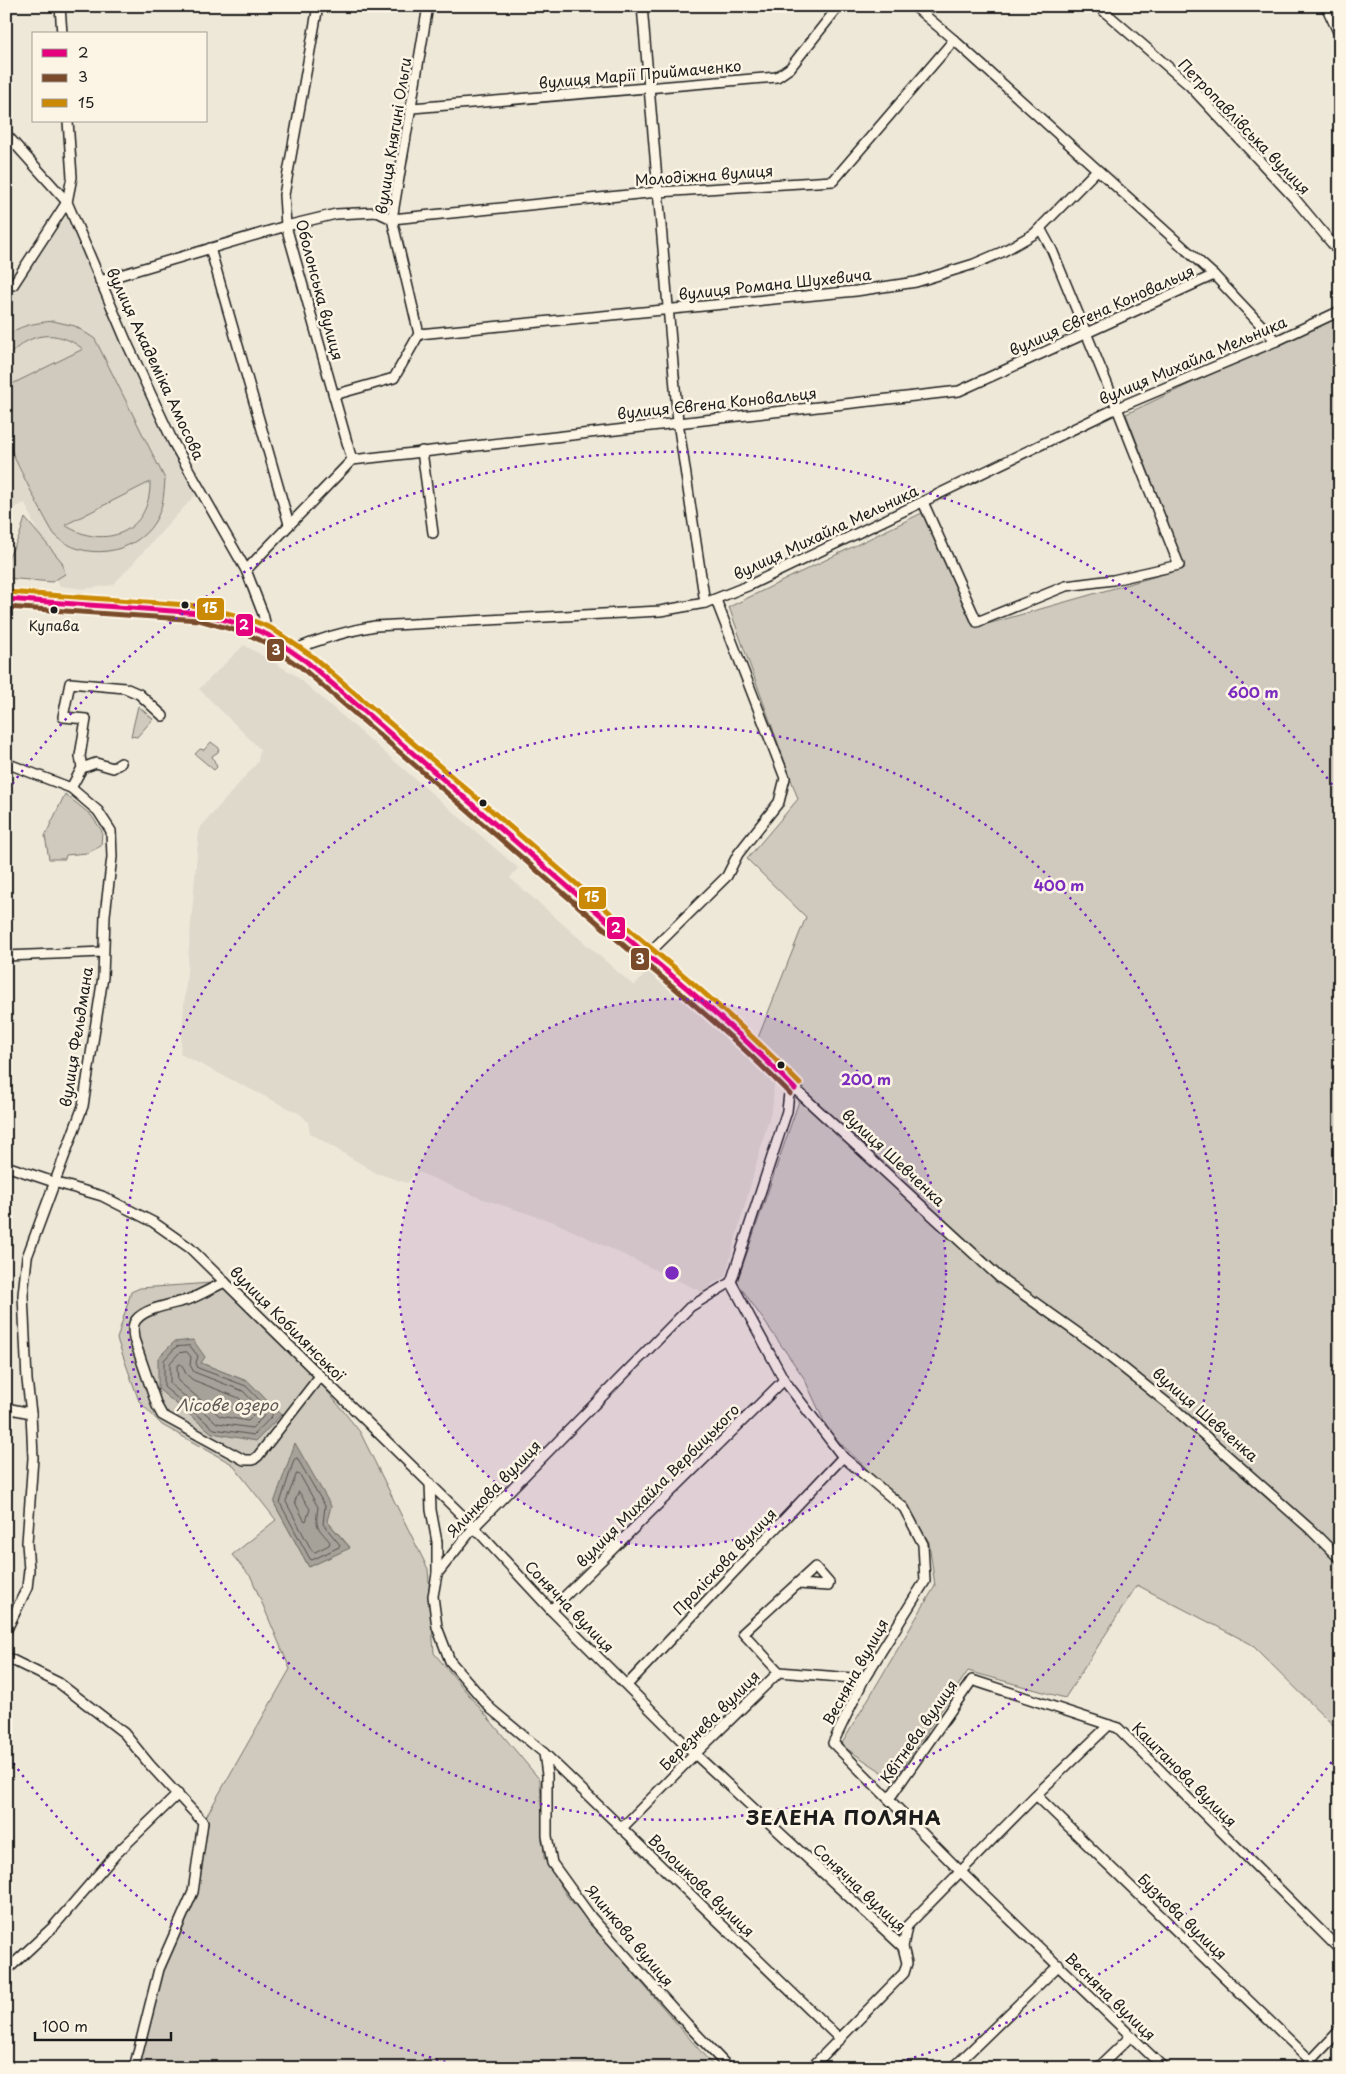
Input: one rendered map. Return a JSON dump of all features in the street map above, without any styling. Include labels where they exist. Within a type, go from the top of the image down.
[{"type":"street","points":[[60,6],[62,32]]},
{"type":"street","name":"Оболонська вулиця","points":[[318,6],[284,195],[286,226],[352,460]]},
{"type":"street","name":"вулиця Княгині Ольги","points":[[419,334],[392,220],[428,6]]},
{"type":"street","points":[[642,6],[670,309],[678,422],[705,603]]},
{"type":"street","name":"вулиця Марії Приймаченко","points":[[412,108],[777,77],[790,68],[839,6]]},
{"type":"street","name":"вулиця Євгена Коновальця","points":[[914,6],[1214,276],[1276,341]]},
{"type":"street","name":"Петропавлівська вулиця","points":[[1098,6],[1188,85],[1294,199],[1340,253]]},
{"type":"street","points":[[1326,6],[1340,36]]},
{"type":"street","name":"Молодіжна вулиця","points":[[392,220],[658,192],[833,181],[954,40]]},
{"type":"street","points":[[13,285],[68,202],[72,177],[68,122]]},
{"type":"street","points":[[6,134],[68,202]]},
{"type":"street","name":"вулиця Романа Шухевича","points":[[419,334],[856,291],[916,282],[974,264],[1002,252],[1034,234],[1097,170]]},
{"type":"street","name":"вулиця Академіка Амосова","points":[[68,202],[100,281],[173,442],[246,570],[268,635]]},
{"type":"street","points":[[100,281],[286,226],[336,214],[377,212],[392,220]]},
{"type":"street","points":[[923,502],[977,622],[1066,586],[1113,580],[1179,565],[1118,408],[1052,250],[1040,228]]},
{"type":"street","points":[[210,248],[290,524]]},
{"type":"street","name":"вулиця Євгена Коновальця","points":[[352,460],[959,391],[1214,276]]},
{"type":"street","name":"вулиця Михайла Мельника","points":[[291,651],[316,640],[375,626],[660,611],[716,600],[1118,408],[1276,341],[1340,311]]},
{"type":"street","points":[[334,395],[394,378],[419,334]]},
{"type":"street","points":[[422,451],[433,533]]},
{"type":"street","points":[[246,570],[352,460]]},
{"type":"street","name":"вулиця Шевченка","points":[[6,599],[200,613],[247,626],[268,635],[291,651],[327,678],[647,955],[698,996],[745,1038],[792,1087],[999,1277],[1096,1346],[1177,1411],[1310,1529],[1340,1559]]},
{"type":"street","points":[[647,955],[727,876],[738,854],[780,802],[785,778],[716,600]]},
{"type":"street","points":[[71,788],[82,768],[80,756],[86,719],[63,717],[70,683],[124,688],[139,694],[163,716]]},
{"type":"street","name":"вулиця Фельдмана","points":[[6,763],[71,788],[98,811],[110,830],[112,858],[103,952],[103,977],[83,1106],[28,1258],[23,1295],[33,1458],[27,1543],[29,1570],[27,1588],[6,1631]]},
{"type":"street","points":[[82,768],[96,763],[113,768],[121,763]]},
{"type":"street","points":[[6,956],[103,952]]},
{"type":"street","points":[[731,1282],[787,1111],[792,1087]]},
{"type":"street","name":"вулиця Кобилянської","points":[[6,1166],[102,1196],[154,1222],[190,1248],[288,1342],[320,1376],[474,1527]]},
{"type":"street","points":[[225,1282],[192,1298],[143,1314],[136,1320],[133,1328],[134,1339],[162,1416],[244,1460],[253,1460],[320,1376]]},
{"type":"street","name":"Весняна вулиця","points":[[731,1282],[784,1380],[843,1458],[904,1508],[923,1544],[925,1581],[864,1679],[833,1744],[961,1872],[1164,2068]]},
{"type":"street","name":"Ялинкова вулиця","points":[[728,2068],[686,2024],[591,1917],[552,1863],[547,1836],[547,1775],[544,1753],[491,1709],[450,1661],[437,1627],[433,1596],[437,1574],[474,1527],[690,1307],[731,1282]]},
{"type":"street","name":"вулиця Михайла Вербицького","points":[[551,1610],[784,1380]]},
{"type":"street","points":[[6,1408],[31,1413]]},
{"type":"street","name":"Проліскова вулиця","points":[[627,1685],[843,1458]]},
{"type":"street","points":[[430,1483],[431,1510],[438,1542],[437,1574]]},
{"type":"street","name":"Сонячна вулиця","points":[[474,1527],[551,1610],[694,1754],[903,1947]]},
{"type":"street","points":[[779,1672],[743,1633],[798,1584]]},
{"type":"street","points":[[6,1657],[59,1684],[117,1727],[203,1822],[193,1892],[159,1969],[134,2068]]},
{"type":"street","name":"Березнева вулиця","points":[[621,1829],[694,1754],[779,1672],[864,1679]]},
{"type":"street","name":"Квітнева вулиця","points":[[889,1799],[972,1680]]},
{"type":"street","name":"Каштанова вулиця","points":[[972,1680],[1118,1728],[1340,1950]]},
{"type":"street","name":"Сонячна вулиця","points":[[903,1947],[907,1926],[1036,1794],[1109,1725]]},
{"type":"street","name":"Волошкова вулиця","points":[[544,1753],[840,2038]]},
{"type":"street","points":[[6,1971],[53,1927],[115,1855],[178,1794]]},
{"type":"street","name":"Бузкова вулиця","points":[[1036,1794],[1310,2060]]},
{"type":"street","points":[[811,2068],[904,1973],[907,1963],[903,1947]]},
{"type":"street","points":[[953,2068],[1059,1966]]},
{"type":"street","points":[[1304,2068],[1340,2030]]},
{"type":"street","points":[[1098,2068],[1131,2036]]},
{"type":"shaded area","points":[[67,215],[198,492],[113,585],[84,589],[60,586],[25,503],[11,509],[6,507],[6,280],[18,287]]},
{"type":"shaded area","points":[[1340,313],[1340,1732],[1251,1644],[1137,1585],[1065,1698],[968,1671],[894,1780],[841,1745],[935,1586],[929,1542],[907,1508],[829,1432],[804,1378],[737,1282],[799,1101],[808,1093],[758,1038],[806,917],[747,859],[798,799],[729,607],[924,512],[977,627],[1185,568],[1126,414]]},
{"type":"shaded area","points":[[53,321],[75,326],[95,339],[165,479],[161,507],[154,523],[145,534],[121,548],[93,552],[66,544],[55,535],[30,489],[7,440],[5,422],[6,387],[83,349],[63,338],[43,336],[33,338],[24,343],[6,359],[6,337],[22,327]],"holes":[[[150,482],[148,499],[143,513],[134,524],[123,532],[110,536],[95,536],[80,533],[65,525]]]},
{"type":"shaded area","points":[[25,518],[62,562],[65,574],[52,582],[6,578],[6,562],[19,537]]},
{"type":"shaded area","points":[[244,645],[295,675],[518,868],[510,878],[634,986],[650,969],[774,1082],[773,1104],[725,1277],[714,1283],[704,1293],[554,1222],[480,1198],[418,1172],[407,1183],[376,1173],[310,1133],[308,1122],[300,1114],[180,1054],[199,829],[258,762],[260,749],[199,689]]},
{"type":"shaded area","points":[[138,706],[153,719],[137,737],[131,736]]},
{"type":"shaded area","points":[[211,742],[219,748],[218,752],[212,756],[217,767],[214,770],[195,754],[200,749],[204,750]]},
{"type":"shaded area","points":[[65,794],[91,815],[102,831],[101,846],[87,853],[66,855],[65,859],[49,859],[45,836]]},
{"type":"shaded area","points":[[225,1282],[288,1342],[360,1432],[428,1569],[434,1653],[540,1780],[544,1858],[567,1896],[715,2068],[134,2068],[159,1969],[193,1892],[203,1822],[290,1669],[251,1577],[232,1555],[276,1520],[232,1464],[162,1425],[139,1401],[117,1339],[131,1292],[140,1288]],"holes":[[[201,1363],[249,1382],[280,1415],[256,1441]],[[274,1503],[327,1521],[350,1547],[309,1567]]]},
{"type":"water","name":"Лісове озеро","points":[[193,1340],[205,1357],[201,1363],[249,1382],[281,1415],[256,1441],[212,1433],[158,1389],[158,1358],[174,1342]]},
{"type":"water","points":[[295,1443],[331,1506],[327,1521],[350,1548],[309,1567],[274,1503]]},
{"type":"transit line","name":"15","points":[[7,592],[201,606],[249,619],[271,628],[312,656],[691,981],[800,1084]]},
{"type":"transit line","name":"2","points":[[6,599],[200,613],[247,626],[268,635],[307,662],[686,987],[741,1036],[795,1089]]},
{"type":"transit line","name":"3","points":[[6,607],[199,620],[245,633],[264,642],[302,668],[699,1009],[790,1094]]},
{"type":"place","name":"Купава","points":[[54,610]]},
{"type":"district","name":"ЗЕЛЕНА ПОЛЯНА","points":[[844,1818]]}]
